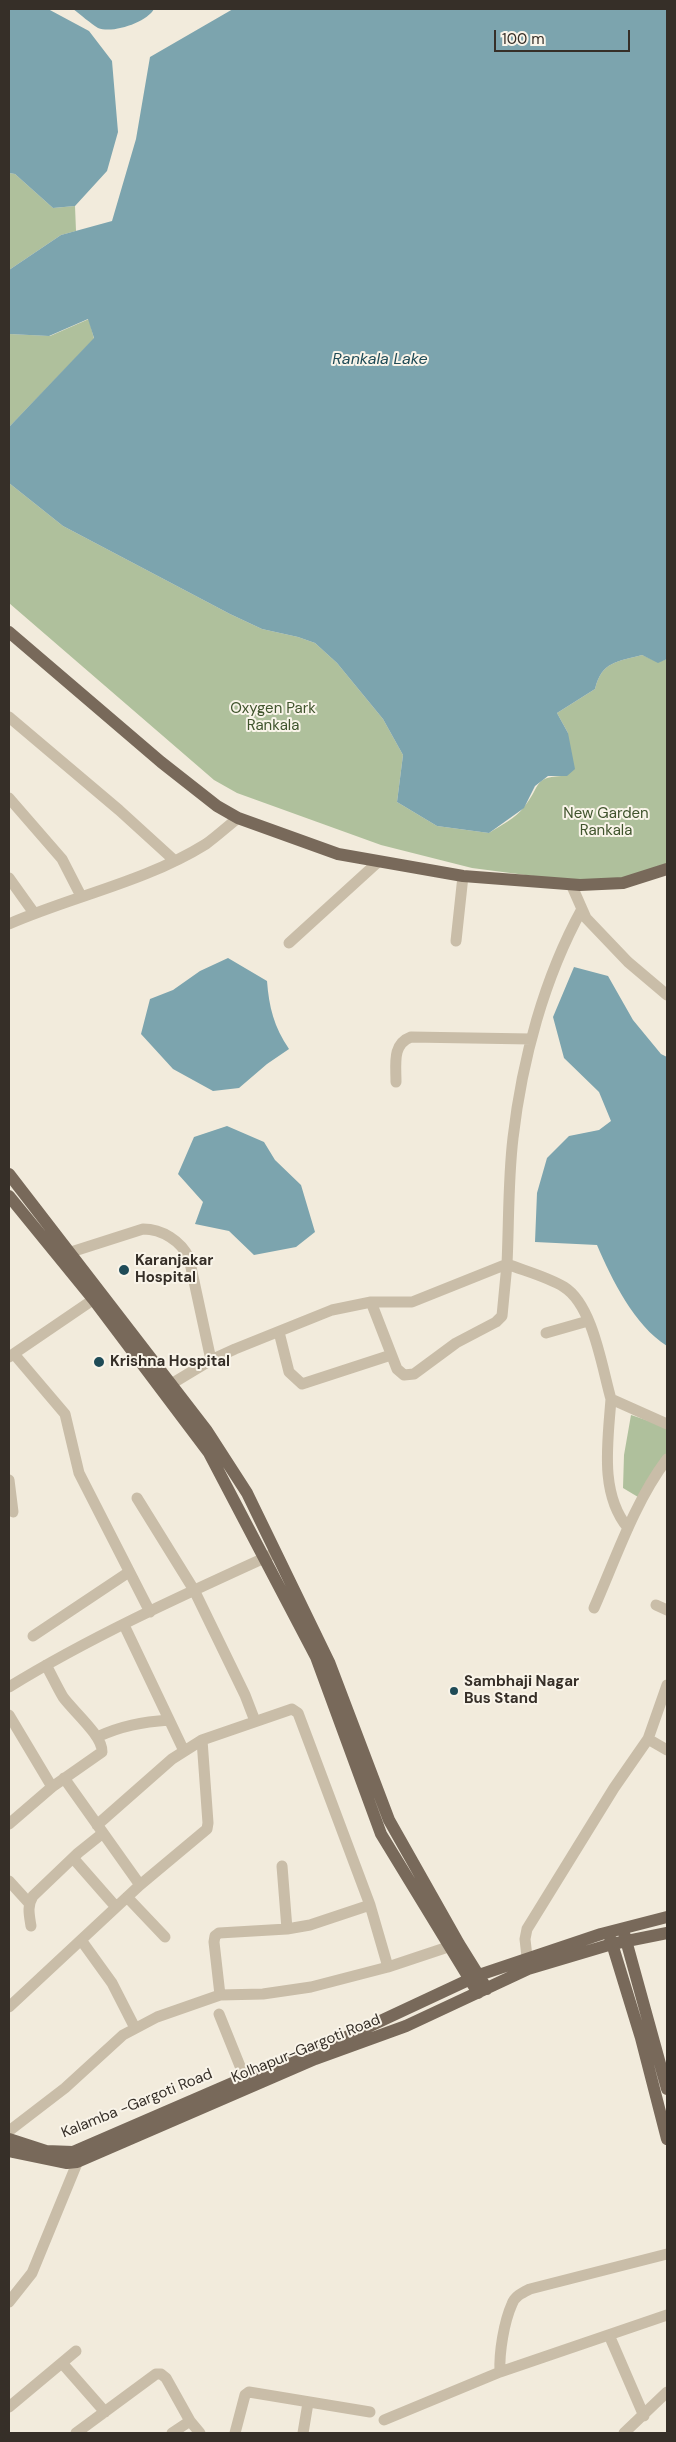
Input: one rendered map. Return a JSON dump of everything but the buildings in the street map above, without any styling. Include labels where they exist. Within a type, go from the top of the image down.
[{"type":"main road","points":[[9,632],[161,762],[217,806],[238,818],[338,854],[463,876],[571,884],[623,883],[667,869]]},
{"type":"main road","points":[[9,1174],[68,1253],[97,1296],[166,1387],[218,1447],[247,1493],[278,1552],[329,1662],[389,1820],[454,1945]]},
{"type":"main road","points":[[9,1196],[157,1364],[166,1387],[209,1453],[266,1558],[321,1668],[379,1830],[483,1991]]},
{"type":"main road","name":"Kalamba -Gargoti Road","points":[[9,2140],[54,2152],[66,2153],[84,2147],[247,2083],[475,1978],[611,1938],[623,1928],[667,1917]]},
{"type":"main road","points":[[623,1928],[667,2089]]},
{"type":"main road","name":"Kalamba -Gargoti Road","points":[[611,1938],[626,1942],[667,1933]]},
{"type":"main road","points":[[611,1938],[641,2038],[667,2139]]},
{"type":"main road","name":"Kolhapur-Gargoti Road","points":[[9,2151],[67,2162],[77,2162],[247,2083],[406,2026],[483,1991],[528,1963]]},
{"type":"street","points":[[9,717],[119,810],[175,861]]},
{"type":"street","points":[[9,798],[62,858],[82,896]]},
{"type":"street","points":[[9,924],[34,913],[122,883],[175,861],[211,840],[238,818]]},
{"type":"street","points":[[289,943],[378,862]]},
{"type":"street","points":[[456,941],[463,876]]},
{"type":"street","points":[[9,878],[34,913]]},
{"type":"street","points":[[571,884],[586,918],[628,962],[667,995]]},
{"type":"street","points":[[371,1302],[397,1369],[404,1375],[414,1374],[465,1337],[496,1322],[502,1316],[507,1264],[513,1138],[531,1039],[567,935],[582,909]]},
{"type":"street","points":[[396,1082],[397,1047],[401,1041],[411,1037],[531,1039]]},
{"type":"street","points":[[68,1253],[142,1229],[153,1229],[163,1233],[184,1247],[189,1258],[211,1360]]},
{"type":"street","points":[[166,1387],[211,1360],[332,1310],[371,1302],[412,1302],[507,1264],[564,1286],[580,1303],[588,1321],[611,1399],[607,1467],[617,1513],[628,1528]]},
{"type":"street","points":[[97,1296],[11,1356],[65,1414],[79,1473],[150,1612]]},
{"type":"street","points":[[546,1333],[588,1321]]},
{"type":"street","points":[[279,1332],[289,1372],[302,1384],[391,1355]]},
{"type":"street","points":[[611,1399],[667,1424]]},
{"type":"street","points":[[594,1608],[628,1528],[656,1474],[667,1459]]},
{"type":"street","points":[[656,1474],[667,1480]]},
{"type":"street","points":[[9,1480],[13,1512]]},
{"type":"street","points":[[136,1498],[194,1590],[245,1695],[255,1721]]},
{"type":"street","points":[[9,1687],[46,1665],[150,1612],[278,1552]]},
{"type":"street","points":[[33,1636],[129,1572]]},
{"type":"street","points":[[656,1605],[667,1610]]},
{"type":"street","points":[[124,1626],[184,1751]]},
{"type":"street","points":[[9,1824],[52,1786],[102,1752],[102,1746],[97,1737],[64,1698],[46,1665]]},
{"type":"street","points":[[528,1963],[525,1939],[527,1929],[614,1788],[648,1739],[667,1684]]},
{"type":"street","points":[[29,1903],[139,1787],[184,1751],[202,1740],[292,1709],[298,1713],[370,1906],[388,1967]]},
{"type":"street","points":[[9,1715],[52,1786]]},
{"type":"street","points":[[97,1737],[136,1723],[169,1720]]},
{"type":"street","points":[[648,1739],[667,1750]]},
{"type":"street","points":[[10,2003],[140,1885],[207,1829],[202,1740]]},
{"type":"street","points":[[64,1778],[140,1885]]},
{"type":"street","points":[[73,1858],[116,1908]]},
{"type":"street","points":[[282,1866],[288,1930]]},
{"type":"street","points":[[9,1881],[29,1903],[31,1926]]},
{"type":"street","points":[[126,1898],[165,1937]]},
{"type":"street","points":[[220,1995],[216,1936],[219,1933],[288,1930],[370,1906]]},
{"type":"street","points":[[81,1940],[112,1983],[135,2028]]},
{"type":"street","points":[[9,2131],[65,2088],[123,2035],[157,2017],[220,1995],[263,1994],[311,1987],[388,1967],[454,1945]]},
{"type":"street","points":[[219,2014],[247,2083]]},
{"type":"street","points":[[9,2302],[32,2273],[84,2147]]},
{"type":"street","points":[[500,2372],[499,2356],[512,2304],[518,2295],[530,2288],[667,2254]]},
{"type":"street","points":[[384,2420],[500,2372],[667,2315]]},
{"type":"street","points":[[609,2335],[644,2416]]},
{"type":"street","points":[[9,2406],[76,2351]]},
{"type":"street","points":[[62,2363],[105,2412]]},
{"type":"street","points":[[76,2433],[151,2376],[161,2374],[166,2378],[190,2420],[200,2433]]},
{"type":"street","points":[[235,2433],[246,2395],[249,2392],[370,2412]]},
{"type":"street","points":[[624,2433],[667,2392]]},
{"type":"street","points":[[303,2433],[308,2403]]},
{"type":"street","points":[[172,2433],[190,2420]]},
{"type":"green space","points":[[9,173],[15,174],[53,208],[75,206],[76,231],[61,235],[9,270]]},
{"type":"green space","points":[[89,319],[94,339],[9,427],[9,334],[50,336]]},
{"type":"green space","name":"Oxygen Park Rankala","points":[[9,483],[63,526],[230,614],[262,629],[315,643],[337,663],[383,719],[403,755],[397,802],[437,826],[489,833],[512,818],[521,811],[539,783],[556,776],[567,776],[568,733],[557,713],[595,689],[598,680],[606,668],[618,661],[642,655],[658,662],[667,659],[667,869],[623,883],[564,880],[472,868],[381,845],[237,793],[214,780],[9,603]]},
{"type":"green space","points":[[631,1415],[667,1427],[667,1463],[643,1500],[623,1488],[624,1455]]},
{"type":"water","points":[[9,9],[48,9],[89,31],[112,61],[118,132],[107,171],[75,206],[53,208],[15,174],[9,173]]},
{"type":"water","points":[[73,9],[154,9],[150,14],[129,26],[104,29],[98,28]]},
{"type":"water","name":"Rankala Lake","points":[[233,9],[667,9],[667,659],[658,663],[642,655],[618,661],[606,668],[598,680],[595,689],[557,713],[568,733],[575,769],[567,776],[548,776],[535,786],[524,808],[489,833],[437,826],[397,802],[403,755],[383,719],[337,663],[315,643],[262,629],[230,614],[63,526],[9,483],[9,427],[94,338],[88,319],[49,336],[9,334],[9,270],[61,235],[112,221],[136,139],[150,57]]},
{"type":"water","points":[[228,958],[267,981],[273,1016],[289,1049],[267,1064],[239,1088],[213,1091],[173,1069],[141,1034],[150,999],[173,990],[200,971]]},
{"type":"water","points":[[574,967],[608,976],[633,1020],[661,1054],[667,1057],[667,1346],[655,1337],[634,1314],[617,1287],[597,1245],[535,1242],[537,1193],[547,1158],[569,1136],[599,1130],[611,1121],[599,1092],[564,1058],[553,1017]]},
{"type":"water","points":[[227,1126],[264,1142],[275,1160],[301,1185],[315,1232],[296,1247],[254,1255],[229,1231],[195,1224],[203,1202],[178,1174],[194,1137]]},
{"type":"place","name":"Karanjakar Hospital","points":[[124,1270]]},
{"type":"place","name":"Krishna Hospital","points":[[99,1362]]},
{"type":"place","name":"Sambhaji Nagar Bus Stand","points":[[454,1691]]},
{"type":"park label","name":"New Garden Rankala","points":[[606,822]]}]
